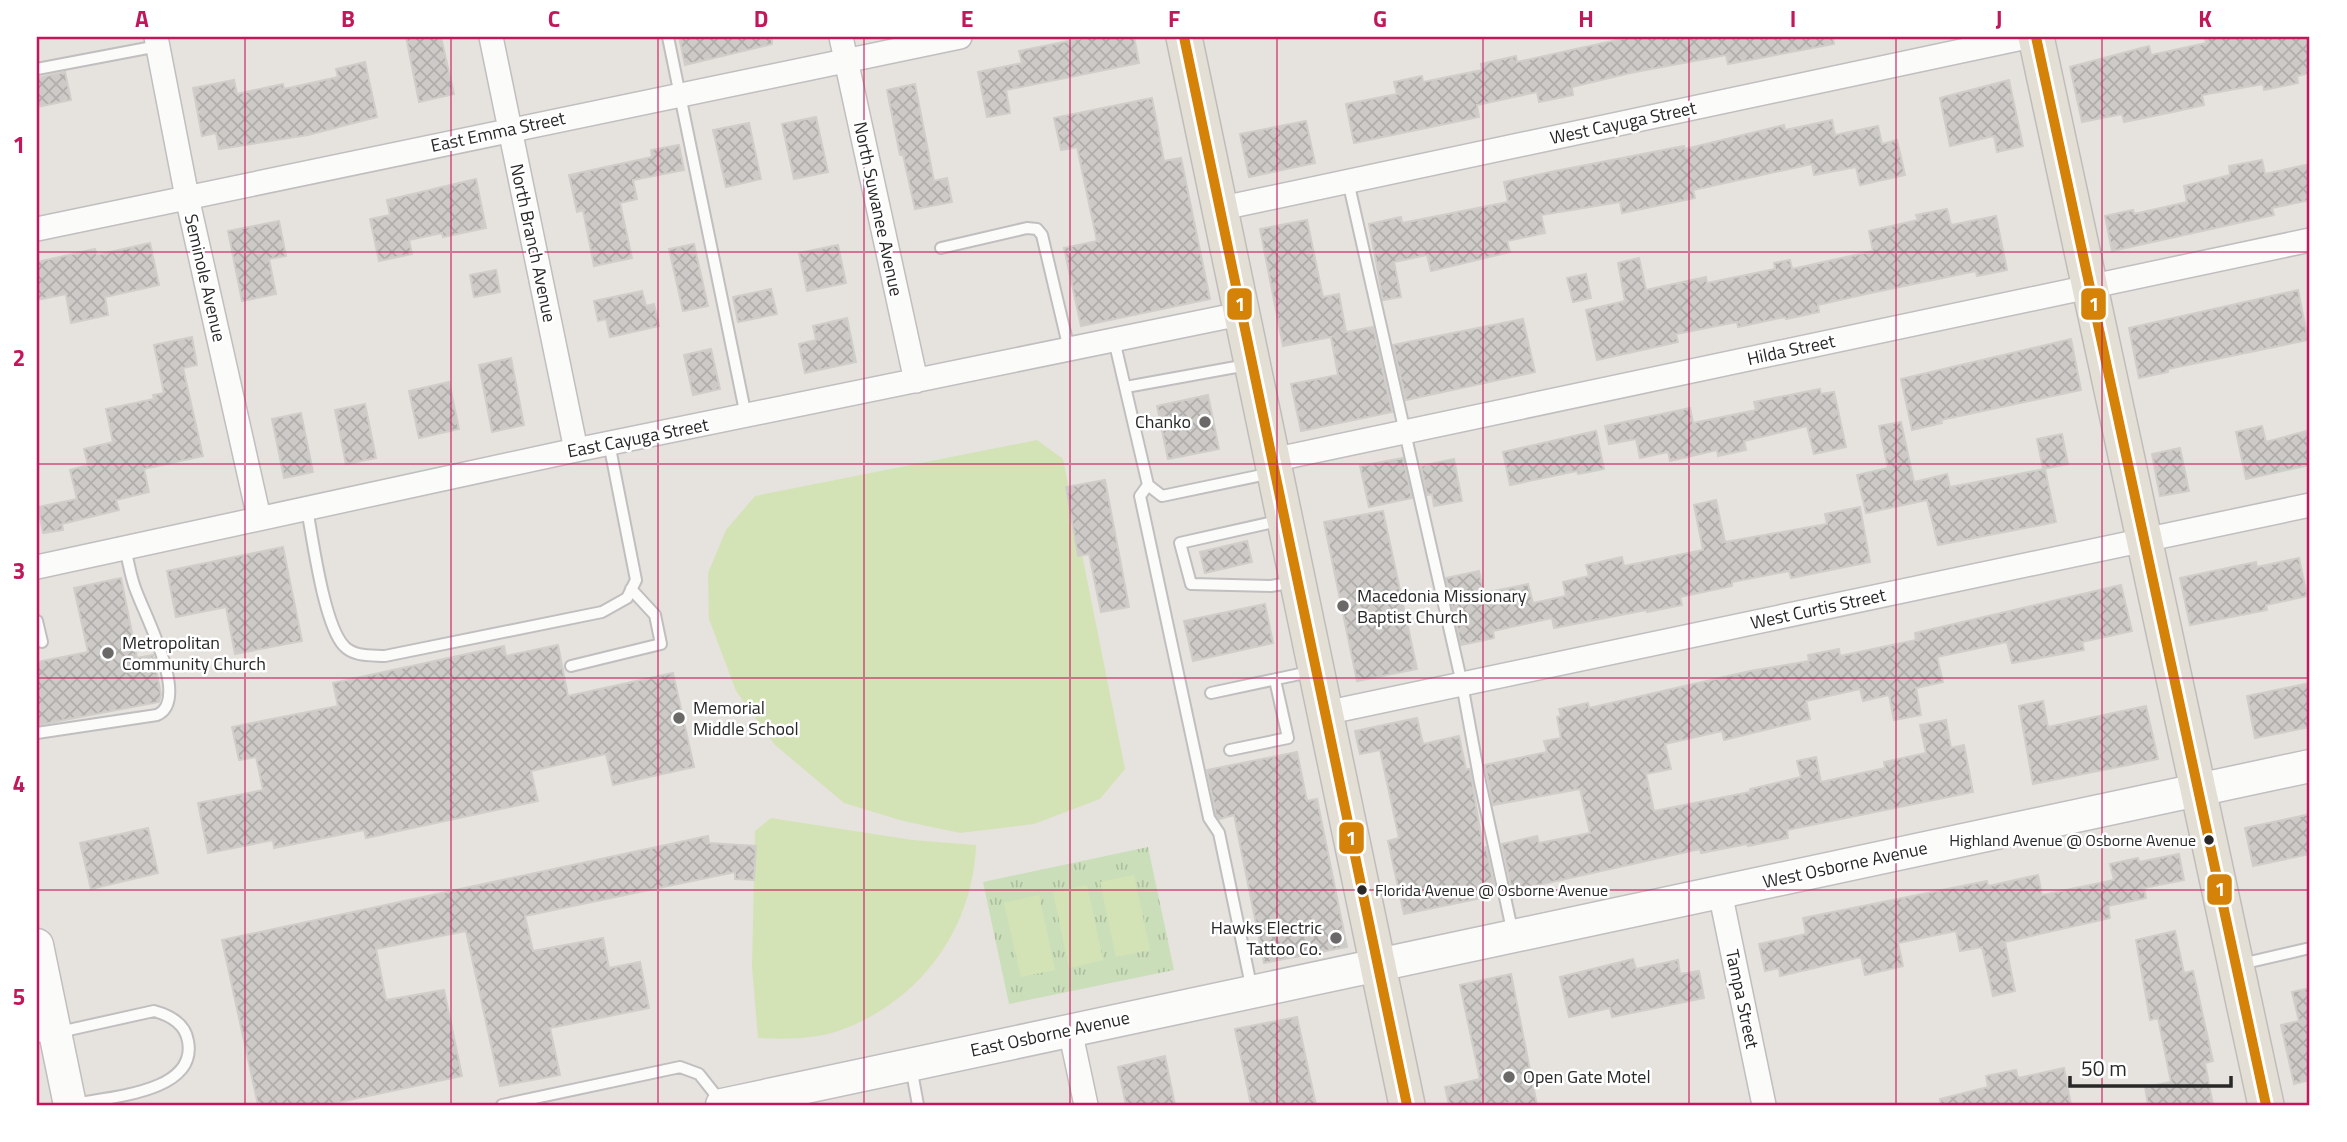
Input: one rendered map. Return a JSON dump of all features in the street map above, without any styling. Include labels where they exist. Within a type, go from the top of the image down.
[{"type":"main road","points":[[1184,37],[1407,1105]]},
{"type":"main road","points":[[2036,37],[2266,1105]]},
{"type":"street","name":"North Branch Avenue","points":[[491,37],[576,450]]},
{"type":"street","name":"North Suwanee Avenue","points":[[841,37],[916,381]]},
{"type":"street","name":"East Emma Street","points":[[37,229],[960,37]]},
{"type":"street","name":"West Cayuga Street","points":[[1218,209],[2028,37]]},
{"type":"street","name":"Seminole Avenue","points":[[157,41],[187,197],[259,519]]},
{"type":"street","name":"Hilda Street","points":[[1273,466],[1405,432],[2310,240]]},
{"type":"street","name":"East Cayuga Street","points":[[37,567],[609,443],[1240,314]]},
{"type":"street","name":"West Curtis Street","points":[[1325,713],[2310,505]]},
{"type":"street","name":"West Osborne Avenue","points":[[1379,965],[2310,766]]},
{"type":"street","name":"Tampa Street","points":[[1720,892],[1764,1105]]},
{"type":"street","points":[[37,945],[46,1035],[70,1105]]},
{"type":"street","name":"East Osborne Avenue","points":[[723,1105],[755,1102],[911,1064],[1379,965]]},
{"type":"street","points":[[1070,1030],[1086,1105]]},
{"type":"lane","points":[[668,37],[747,416]]},
{"type":"lane","points":[[37,69],[157,41]]},
{"type":"lane","points":[[1349,181],[1462,684],[1480,782],[1514,936]]},
{"type":"lane","points":[[941,248],[1027,228],[1037,229],[1042,235],[1069,349]]},
{"type":"lane","points":[[1114,340],[1148,485],[1162,495],[1273,466]]},
{"type":"lane","points":[[1126,387],[1251,364]]},
{"type":"lane","points":[[307,509],[331,624],[344,647],[361,655],[385,656],[602,612],[627,598],[636,580],[609,443]]},
{"type":"lane","points":[[1148,485],[1140,496],[1209,818],[1219,833],[1253,992]]},
{"type":"lane","points":[[1284,520],[1180,543],[1191,584],[1271,586],[1297,582]]},
{"type":"lane","points":[[37,733],[157,715],[164,712],[171,700],[170,685],[134,586],[125,548]]},
{"type":"lane","points":[[571,666],[661,644],[655,615],[632,589]]},
{"type":"lane","points":[[37,621],[42,642]]},
{"type":"lane","points":[[1211,693],[1316,671]]},
{"type":"lane","points":[[1230,750],[1288,738],[1275,680]]},
{"type":"lane","points":[[2235,965],[2310,948]]},
{"type":"lane","points":[[46,1035],[154,1011],[171,1015],[188,1040],[188,1057],[182,1073],[165,1084],[70,1105]]},
{"type":"lane","points":[[911,1064],[918,1105]]},
{"type":"lane","points":[[502,1105],[680,1067],[699,1074],[723,1105]]},
{"type":"green space","points":[[1037,440],[1063,459],[1125,769],[1100,799],[1034,824],[960,833],[903,821],[844,803],[775,745],[736,691],[709,619],[708,573],[726,530],[755,496]]},
{"type":"green space","points":[[771,818],[912,840],[976,845],[973,876],[965,906],[936,959],[916,982],[893,1002],[867,1018],[828,1034],[798,1038],[758,1038],[752,967],[755,831]]},
{"type":"green space","points":[[1148,847],[1174,970],[1009,1004],[983,882]]},
{"type":"green space","points":[[1134,875],[1150,950],[1116,957],[1100,882]]},
{"type":"green space","points":[[1087,885],[1103,960],[1069,968],[1053,892]]},
{"type":"green space","points":[[1039,895],[1055,970],[1021,977],[1004,903]]},
{"type":"building","points":[[406,37],[441,37],[454,94],[419,102]]},
{"type":"building","points":[[679,37],[772,37],[772,44],[685,65]]},
{"type":"building","points":[[1088,37],[1134,37],[1139,63],[1006,90],[1010,113],[987,117],[978,72],[1022,63],[1019,51]]},
{"type":"building","points":[[1630,37],[1833,37],[1834,44],[1728,64],[1726,55],[1630,73],[1572,87],[1573,95],[1539,102],[1537,92],[1477,105],[1479,117],[1354,143],[1346,104],[1397,94],[1394,82],[1422,76],[1423,82],[1482,70],[1481,64],[1516,56],[1517,62]]},
{"type":"building","points":[[2310,37],[2310,73],[2297,76],[2298,83],[2264,90],[2263,84],[2202,95],[2204,105],[2173,112],[2124,122],[2122,114],[2082,122],[2070,67],[2149,46],[2151,55],[2206,43],[2205,39]]},
{"type":"building","points":[[365,62],[377,117],[308,135],[219,149],[216,133],[202,136],[193,88],[234,80],[237,94],[283,84],[284,89],[338,77],[336,69]]},
{"type":"building","points":[[65,72],[71,100],[37,107],[37,78]]},
{"type":"building","points":[[2009,80],[2023,146],[1997,152],[1994,136],[1950,146],[1940,98]]},
{"type":"building","points":[[915,84],[934,181],[947,178],[952,202],[915,209],[903,155],[900,155],[887,90]]},
{"type":"building","points":[[1152,98],[1164,161],[1181,158],[1210,299],[1081,326],[1064,248],[1097,241],[1077,147],[1061,150],[1054,118]]},
{"type":"building","points":[[816,117],[828,172],[794,179],[782,124]]},
{"type":"building","points":[[1832,120],[1835,135],[1878,126],[1882,144],[1897,140],[1905,175],[1860,185],[1856,167],[1814,175],[1812,164],[1693,190],[1695,198],[1622,213],[1620,202],[1541,215],[1545,233],[1507,241],[1510,252],[1431,271],[1427,255],[1394,262],[1401,297],[1383,300],[1369,224],[1401,217],[1402,223],[1508,202],[1504,182],[1684,146],[1685,149],[1784,125],[1785,130]]},
{"type":"building","points":[[1306,121],[1315,163],[1249,177],[1240,134]]},
{"type":"building","points":[[749,123],[761,179],[726,187],[713,130]]},
{"type":"building","points":[[679,145],[684,170],[633,180],[637,199],[620,203],[632,258],[594,266],[583,210],[577,212],[569,175],[652,157],[651,150]]},
{"type":"building","points":[[2262,160],[2265,174],[2310,164],[2310,200],[2272,208],[2274,215],[2112,251],[2105,216],[2133,210],[2134,214],[2187,202],[2184,186],[2230,175],[2229,166]]},
{"type":"building","points":[[476,179],[486,228],[443,237],[442,233],[409,240],[412,254],[379,261],[370,219],[390,215],[387,200]]},
{"type":"building","points":[[1947,209],[1951,225],[1996,216],[2007,270],[1977,276],[1976,271],[1866,294],[1818,305],[1819,312],[1786,319],[1785,317],[1738,327],[1737,322],[1676,334],[1678,342],[1597,360],[1586,310],[1625,301],[1618,263],[1639,258],[1646,290],[1706,277],[1707,283],[1775,269],[1774,263],[1790,260],[1792,269],[1873,251],[1869,231],[1918,220],[1916,215]]},
{"type":"building","points":[[1307,220],[1323,297],[1339,294],[1346,332],[1373,327],[1392,412],[1301,431],[1291,384],[1338,375],[1331,337],[1283,346],[1260,229]]},
{"type":"building","points":[[279,221],[286,256],[269,259],[276,294],[242,301],[228,231]]},
{"type":"building","points":[[150,243],[159,285],[105,297],[108,315],[71,323],[66,294],[37,300],[37,262],[95,249],[97,255]]},
{"type":"building","points":[[694,244],[708,306],[683,311],[669,249]]},
{"type":"building","points":[[838,245],[846,283],[807,291],[799,253]]},
{"type":"building","points":[[496,270],[500,292],[474,297],[470,275]]},
{"type":"building","points":[[1586,274],[1591,298],[1573,302],[1567,278]]},
{"type":"building","points":[[771,289],[777,314],[738,322],[733,297]]},
{"type":"building","points":[[2298,290],[2308,340],[2168,369],[2168,372],[2139,378],[2129,328]]},
{"type":"building","points":[[642,291],[646,306],[654,304],[659,326],[610,337],[606,319],[598,321],[594,301]]},
{"type":"building","points":[[847,318],[856,362],[805,373],[799,344],[816,340],[813,326]]},
{"type":"building","points":[[1523,319],[1535,372],[1406,400],[1393,345]]},
{"type":"building","points":[[192,337],[197,365],[183,368],[203,456],[144,469],[149,492],[116,500],[119,510],[62,524],[63,530],[43,533],[38,507],[77,499],[70,470],[88,465],[84,449],[113,442],[106,409],[154,399],[153,395],[164,393],[154,345]]},
{"type":"building","points":[[2071,339],[2081,390],[1941,420],[1942,423],[1912,430],[1901,379]]},
{"type":"building","points":[[711,349],[720,389],[693,395],[684,355]]},
{"type":"building","points":[[511,358],[524,425],[492,432],[479,365]]},
{"type":"building","points":[[449,382],[459,429],[419,438],[409,391]]},
{"type":"building","points":[[1820,389],[1821,394],[1834,392],[1846,447],[1814,454],[1807,426],[1744,441],[1746,450],[1718,456],[1717,450],[1670,461],[1668,452],[1640,458],[1636,439],[1609,444],[1605,426],[1690,408],[1693,423],[1756,410],[1754,402]]},
{"type":"building","points":[[1208,395],[1219,449],[1168,459],[1157,406]]},
{"type":"building","points":[[365,404],[376,458],[346,464],[335,410]]},
{"type":"building","points":[[301,413],[313,472],[284,478],[272,419]]},
{"type":"building","points":[[1901,422],[1914,482],[1947,474],[1950,487],[2045,469],[2056,522],[1938,545],[1927,500],[1866,513],[1857,475],[1888,468],[1879,426]]},
{"type":"building","points":[[2262,426],[2266,442],[2310,430],[2310,465],[2246,479],[2236,432]]},
{"type":"building","points":[[1596,431],[1604,469],[1578,474],[1577,471],[1510,485],[1503,452]]},
{"type":"building","points":[[2062,434],[2068,464],[2043,469],[2037,439]]},
{"type":"building","points":[[2180,448],[2189,491],[2160,496],[2152,454]]},
{"type":"building","points":[[1403,458],[1412,498],[1369,507],[1360,466]]},
{"type":"building","points":[[1454,459],[1462,501],[1434,506],[1432,494],[1427,495],[1421,466]]},
{"type":"building","points":[[1105,480],[1129,607],[1101,612],[1089,554],[1078,556],[1066,487]]},
{"type":"building","points":[[1716,500],[1725,542],[1827,524],[1825,514],[1860,507],[1870,562],[1791,578],[1789,571],[1732,582],[1732,586],[1680,597],[1682,605],[1647,612],[1646,610],[1554,628],[1552,618],[1493,631],[1494,638],[1461,645],[1446,578],[1479,571],[1484,593],[1528,584],[1533,603],[1566,596],[1563,582],[1589,576],[1586,565],[1622,557],[1624,566],[1703,550],[1694,505]]},
{"type":"building","points":[[1383,511],[1417,669],[1357,681],[1324,522]]},
{"type":"building","points":[[1247,541],[1252,562],[1205,573],[1200,552]]},
{"type":"building","points":[[283,547],[302,641],[235,654],[226,607],[176,617],[167,571]]},
{"type":"building","points":[[2299,558],[2307,596],[2266,605],[2267,610],[2190,625],[2180,578],[2256,562],[2257,567]]},
{"type":"building","name":"Metropolitan Community Church","points":[[121,578],[137,658],[153,655],[161,694],[159,702],[38,725],[37,662],[88,652],[74,588]]},
{"type":"building","points":[[2121,585],[2132,631],[2082,642],[2084,650],[2012,663],[2007,642],[1937,657],[1943,682],[1916,688],[1921,715],[1894,720],[1889,695],[1863,701],[1860,689],[1806,701],[1810,719],[1724,740],[1722,731],[1665,744],[1671,769],[1646,774],[1654,811],[1750,792],[1750,789],[1801,777],[1797,761],[1816,757],[1821,782],[1885,768],[1884,762],[1926,753],[1920,725],[1946,720],[1951,748],[1964,745],[1973,792],[1787,830],[1788,838],[1701,853],[1700,849],[1512,891],[1502,844],[1537,836],[1539,843],[1590,833],[1580,789],[1493,805],[1485,765],[1547,752],[1544,741],[1561,738],[1557,717],[1561,716],[1559,709],[1588,703],[1589,708],[1750,671],[1809,661],[1808,655],[1839,649],[1840,656],[1916,640],[1915,633]]},
{"type":"building","points":[[1265,604],[1273,643],[1193,661],[1184,621]]},
{"type":"building","points":[[558,645],[568,696],[673,673],[694,767],[613,785],[606,754],[531,771],[538,801],[366,838],[364,830],[274,848],[273,840],[208,853],[198,803],[263,790],[256,757],[239,760],[232,727],[338,706],[333,683],[504,646],[506,656]]},
{"type":"building","points":[[2310,683],[2310,727],[2255,738],[2247,696]]},
{"type":"building","points":[[2043,701],[2048,727],[2146,706],[2158,759],[2033,784],[2019,706]]},
{"type":"building","points":[[1417,718],[1423,744],[1459,736],[1466,769],[1470,769],[1483,848],[1486,847],[1496,895],[1404,914],[1388,841],[1399,838],[1380,750],[1360,754],[1355,731]]},
{"type":"building","points":[[1297,752],[1307,801],[1317,799],[1347,947],[1264,963],[1234,815],[1219,819],[1216,815],[1207,770]]},
{"type":"building","points":[[2310,814],[2310,854],[2253,866],[2245,828]]},
{"type":"building","points":[[148,828],[158,873],[91,889],[80,843]]},
{"type":"building","points":[[708,836],[709,843],[756,846],[754,880],[735,879],[735,872],[525,916],[533,951],[603,938],[609,968],[640,962],[649,1008],[550,1028],[560,1075],[500,1086],[466,931],[376,949],[386,1000],[444,990],[462,1076],[326,1105],[258,1105],[222,940]]},
{"type":"building","points":[[2179,854],[2184,880],[2144,888],[2146,898],[2108,906],[2110,918],[2005,942],[2015,991],[1993,996],[1982,947],[1960,951],[1956,931],[1898,943],[1903,966],[1865,975],[1861,957],[1780,976],[1779,968],[1765,971],[1759,944],[1806,934],[1803,918],[1987,881],[1988,886],[2038,875],[2042,895],[2114,880],[2110,864],[2138,858],[2139,862]]},
{"type":"building","points":[[2175,931],[2184,973],[2193,971],[2213,1061],[2205,1063],[2213,1105],[2148,1105],[2145,1087],[2171,1082],[2158,1018],[2150,1020],[2136,940]]},
{"type":"building","points":[[1633,959],[1636,969],[1678,960],[1680,974],[1699,971],[1704,998],[1612,1017],[1610,1008],[1569,1017],[1560,977]]},
{"type":"building","points":[[1511,974],[1537,1105],[1514,1105],[1514,1102],[1499,1105],[1449,1105],[1445,1087],[1480,1079],[1460,985]]},
{"type":"building","points":[[2310,988],[2310,1080],[2294,1084],[2281,1025],[2299,1021],[2292,992]]},
{"type":"building","points":[[1297,1017],[1316,1105],[1251,1105],[1235,1029]]},
{"type":"building","points":[[1165,1056],[1175,1105],[1126,1105],[1118,1067]]},
{"type":"building","points":[[2064,1068],[2071,1105],[1941,1105],[1940,1099],[1988,1087],[1986,1076],[2016,1070],[2018,1078]]},
{"type":"transit line","name":"1","points":[[1184,37],[1407,1105]]},
{"type":"transit line","name":"1","points":[[2036,37],[2266,1105]]},
{"type":"place","name":"Chanko","points":[[1205,422]]},
{"type":"place","name":"Macedonia Missionary Baptist Church","points":[[1343,606]]},
{"type":"place","name":"Metropolitan Community Church","points":[[108,653]]},
{"type":"place","name":"Memorial Middle School","points":[[679,718]]},
{"type":"place","name":"Highland Avenue @ Osborne Avenue","points":[[2209,840]]},
{"type":"place","name":"Florida Avenue @ Osborne Avenue","points":[[1362,890]]},
{"type":"place","name":"Hawks Electric Tattoo Co.","points":[[1336,938]]},
{"type":"place","name":"Open Gate Motel","points":[[1509,1077]]}]
